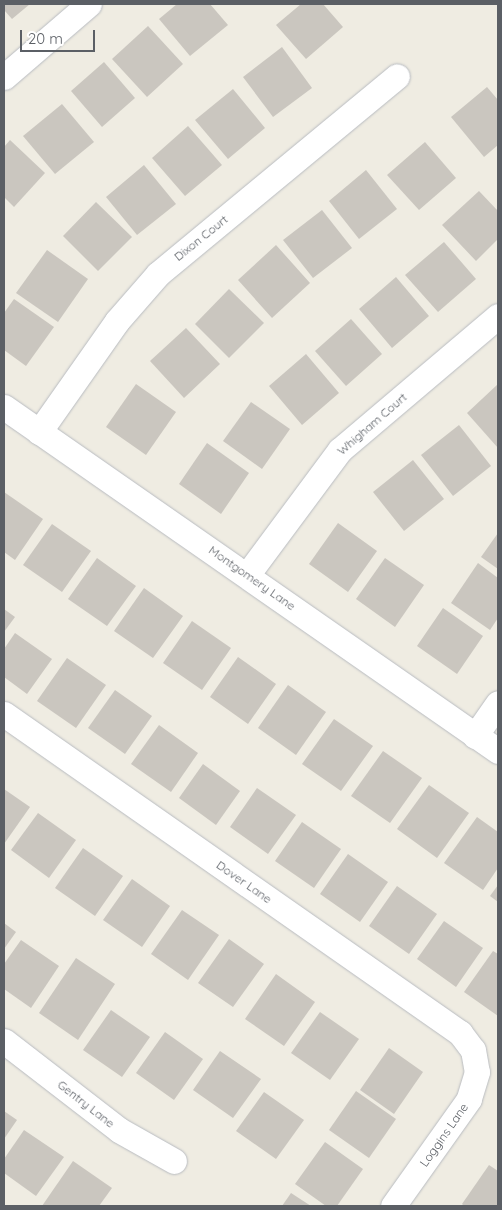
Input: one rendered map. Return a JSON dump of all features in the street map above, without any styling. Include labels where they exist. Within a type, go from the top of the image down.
[{"type":"street","points":[[4,75],[89,4]]},
{"type":"street","name":"Dixon Court","points":[[40,432],[116,321],[158,274],[397,76]]},
{"type":"street","name":"Whigham Court","points":[[247,575],[340,450],[498,316]]},
{"type":"street","name":"Montgomery Lane","points":[[4,407],[498,751]]},
{"type":"street","points":[[475,736],[498,703]]},
{"type":"street","name":"Dover Lane","points":[[4,714],[460,1033],[475,1058]]},
{"type":"street","name":"Gentry Lane","points":[[4,1041],[119,1130],[174,1161]]},
{"type":"street","name":"Loggins Lane","points":[[393,1206],[469,1099],[477,1072],[475,1058]]},
{"type":"building","points":[[4,4],[30,4],[12,19],[4,10]]},
{"type":"building","points":[[177,4],[210,4],[228,25],[190,56],[159,19]]},
{"type":"building","points":[[301,4],[323,4],[343,27],[306,59],[276,25]]},
{"type":"building","points":[[148,26],[183,64],[147,97],[112,59]]},
{"type":"building","points":[[282,47],[312,88],[273,117],[243,77]]},
{"type":"building","points":[[104,62],[135,98],[102,127],[71,91]]},
{"type":"building","points":[[487,87],[498,100],[498,145],[484,157],[451,117]]},
{"type":"building","points":[[233,89],[265,128],[228,159],[195,120]]},
{"type":"building","points":[[62,104],[94,142],[55,174],[23,136]]},
{"type":"building","points":[[188,126],[222,165],[185,196],[152,158]]},
{"type":"building","points":[[10,140],[45,173],[14,207],[4,197],[4,147]]},
{"type":"building","points":[[425,142],[456,178],[419,210],[387,175]]},
{"type":"building","points":[[144,165],[176,204],[137,235],[106,197]]},
{"type":"building","points":[[366,170],[397,209],[359,239],[329,201]]},
{"type":"building","points":[[479,191],[498,211],[498,239],[476,261],[442,225]]},
{"type":"building","points":[[96,202],[132,237],[98,271],[63,236]]},
{"type":"building","points":[[322,210],[352,248],[313,278],[283,240]]},
{"type":"building","points":[[444,242],[476,279],[438,312],[405,275]]},
{"type":"building","points":[[276,245],[310,283],[272,318],[238,280]]},
{"type":"building","points":[[47,250],[88,279],[58,322],[16,293]]},
{"type":"building","points":[[396,277],[429,316],[392,348],[359,309]]},
{"type":"building","points":[[229,289],[264,323],[229,358],[195,324]]},
{"type":"building","points":[[14,299],[54,327],[26,366],[4,350],[4,313]]},
{"type":"building","points":[[351,319],[382,354],[346,386],[315,351]]},
{"type":"building","points":[[186,328],[220,364],[184,398],[150,361]]},
{"type":"building","points":[[306,354],[339,393],[302,425],[269,386]]},
{"type":"building","points":[[136,384],[176,412],[146,455],[106,427]]},
{"type":"building","points":[[498,384],[498,448],[467,413]]},
{"type":"building","points":[[251,402],[290,429],[262,469],[223,441]]},
{"type":"building","points":[[459,425],[491,466],[453,496],[421,455]]},
{"type":"building","points":[[207,443],[249,473],[221,514],[179,484]]},
{"type":"building","points":[[413,460],[444,499],[404,531],[373,492]]},
{"type":"building","points":[[4,492],[43,519],[15,560],[4,552]]},
{"type":"building","points":[[338,523],[377,551],[348,592],[309,564]]},
{"type":"building","points":[[52,524],[91,551],[62,592],[23,565]]},
{"type":"building","points":[[498,533],[498,569],[481,557]]},
{"type":"building","points":[[97,558],[136,586],[107,626],[68,599]]},
{"type":"building","points":[[385,558],[424,585],[395,627],[356,599]]},
{"type":"building","points":[[478,563],[498,578],[498,618],[490,630],[451,603]]},
{"type":"building","points":[[144,588],[183,616],[153,658],[114,631]]},
{"type":"building","points":[[443,608],[483,636],[457,674],[417,646]]},
{"type":"building","points":[[4,609],[15,617],[4,632]]},
{"type":"building","points":[[192,621],[231,648],[202,690],[163,663]]},
{"type":"building","points":[[15,633],[52,659],[27,694],[4,677],[4,649]]},
{"type":"building","points":[[238,657],[276,684],[248,724],[210,697]]},
{"type":"building","points":[[67,658],[106,685],[76,728],[37,701]]},
{"type":"building","points":[[288,685],[326,712],[296,755],[258,728]]},
{"type":"building","points":[[115,690],[152,716],[125,754],[88,728]]},
{"type":"building","points":[[334,719],[373,746],[341,791],[302,764]]},
{"type":"building","points":[[159,725],[198,753],[171,792],[131,764]]},
{"type":"building","points":[[383,751],[422,778],[390,823],[351,796]]},
{"type":"building","points":[[203,764],[240,791],[216,825],[179,798]]},
{"type":"building","points":[[429,785],[469,813],[437,858],[397,829]]},
{"type":"building","points":[[257,788],[296,815],[268,854],[230,827]]},
{"type":"building","points":[[4,789],[30,807],[4,844]]},
{"type":"building","points":[[38,813],[76,840],[49,878],[11,850]]},
{"type":"building","points":[[477,817],[498,832],[498,868],[483,890],[444,863]]},
{"type":"building","points":[[302,822],[341,849],[314,888],[275,861]]},
{"type":"building","points":[[83,848],[123,876],[95,916],[55,888]]},
{"type":"building","points":[[348,854],[388,882],[360,922],[320,894]]},
{"type":"building","points":[[132,879],[170,906],[142,947],[103,920]]},
{"type":"building","points":[[498,885],[498,902],[490,896]]},
{"type":"building","points":[[397,886],[437,914],[409,954],[369,926]]},
{"type":"building","points":[[182,910],[219,935],[188,980],[151,954]]},
{"type":"building","points":[[444,921],[483,948],[456,987],[417,959]]},
{"type":"building","points":[[4,923],[16,932],[4,949]]},
{"type":"building","points":[[229,939],[264,964],[233,1007],[198,983]]},
{"type":"building","points":[[21,940],[59,966],[31,1008],[4,989],[4,964]]},
{"type":"building","points":[[493,951],[498,954],[498,1016],[464,992]]},
{"type":"building","points":[[76,958],[115,984],[78,1040],[39,1013]]},
{"type":"building","points":[[276,974],[315,1002],[284,1046],[245,1019]]},
{"type":"building","points":[[111,1010],[150,1037],[122,1077],[83,1050]]},
{"type":"building","points":[[320,1012],[359,1039],[330,1080],[291,1053]]},
{"type":"building","points":[[165,1032],[203,1059],[174,1100],[136,1073]]},
{"type":"building","points":[[389,1048],[423,1072],[394,1114],[360,1090]]},
{"type":"building","points":[[220,1051],[261,1079],[233,1118],[193,1090]]},
{"type":"building","points":[[356,1091],[396,1119],[369,1158],[329,1130]]},
{"type":"building","points":[[264,1092],[304,1120],[276,1159],[236,1131]]},
{"type":"building","points":[[4,1111],[17,1120],[4,1139]]},
{"type":"building","points":[[24,1130],[64,1157],[36,1196],[4,1173],[4,1159]]},
{"type":"building","points":[[325,1142],[363,1169],[337,1206],[326,1206],[295,1184]]},
{"type":"building","points":[[73,1161],[112,1188],[99,1206],[42,1206]]},
{"type":"building","points":[[489,1165],[498,1171],[498,1206],[464,1206],[462,1204]]},
{"type":"building","points":[[291,1193],[311,1206],[282,1206]]}]
